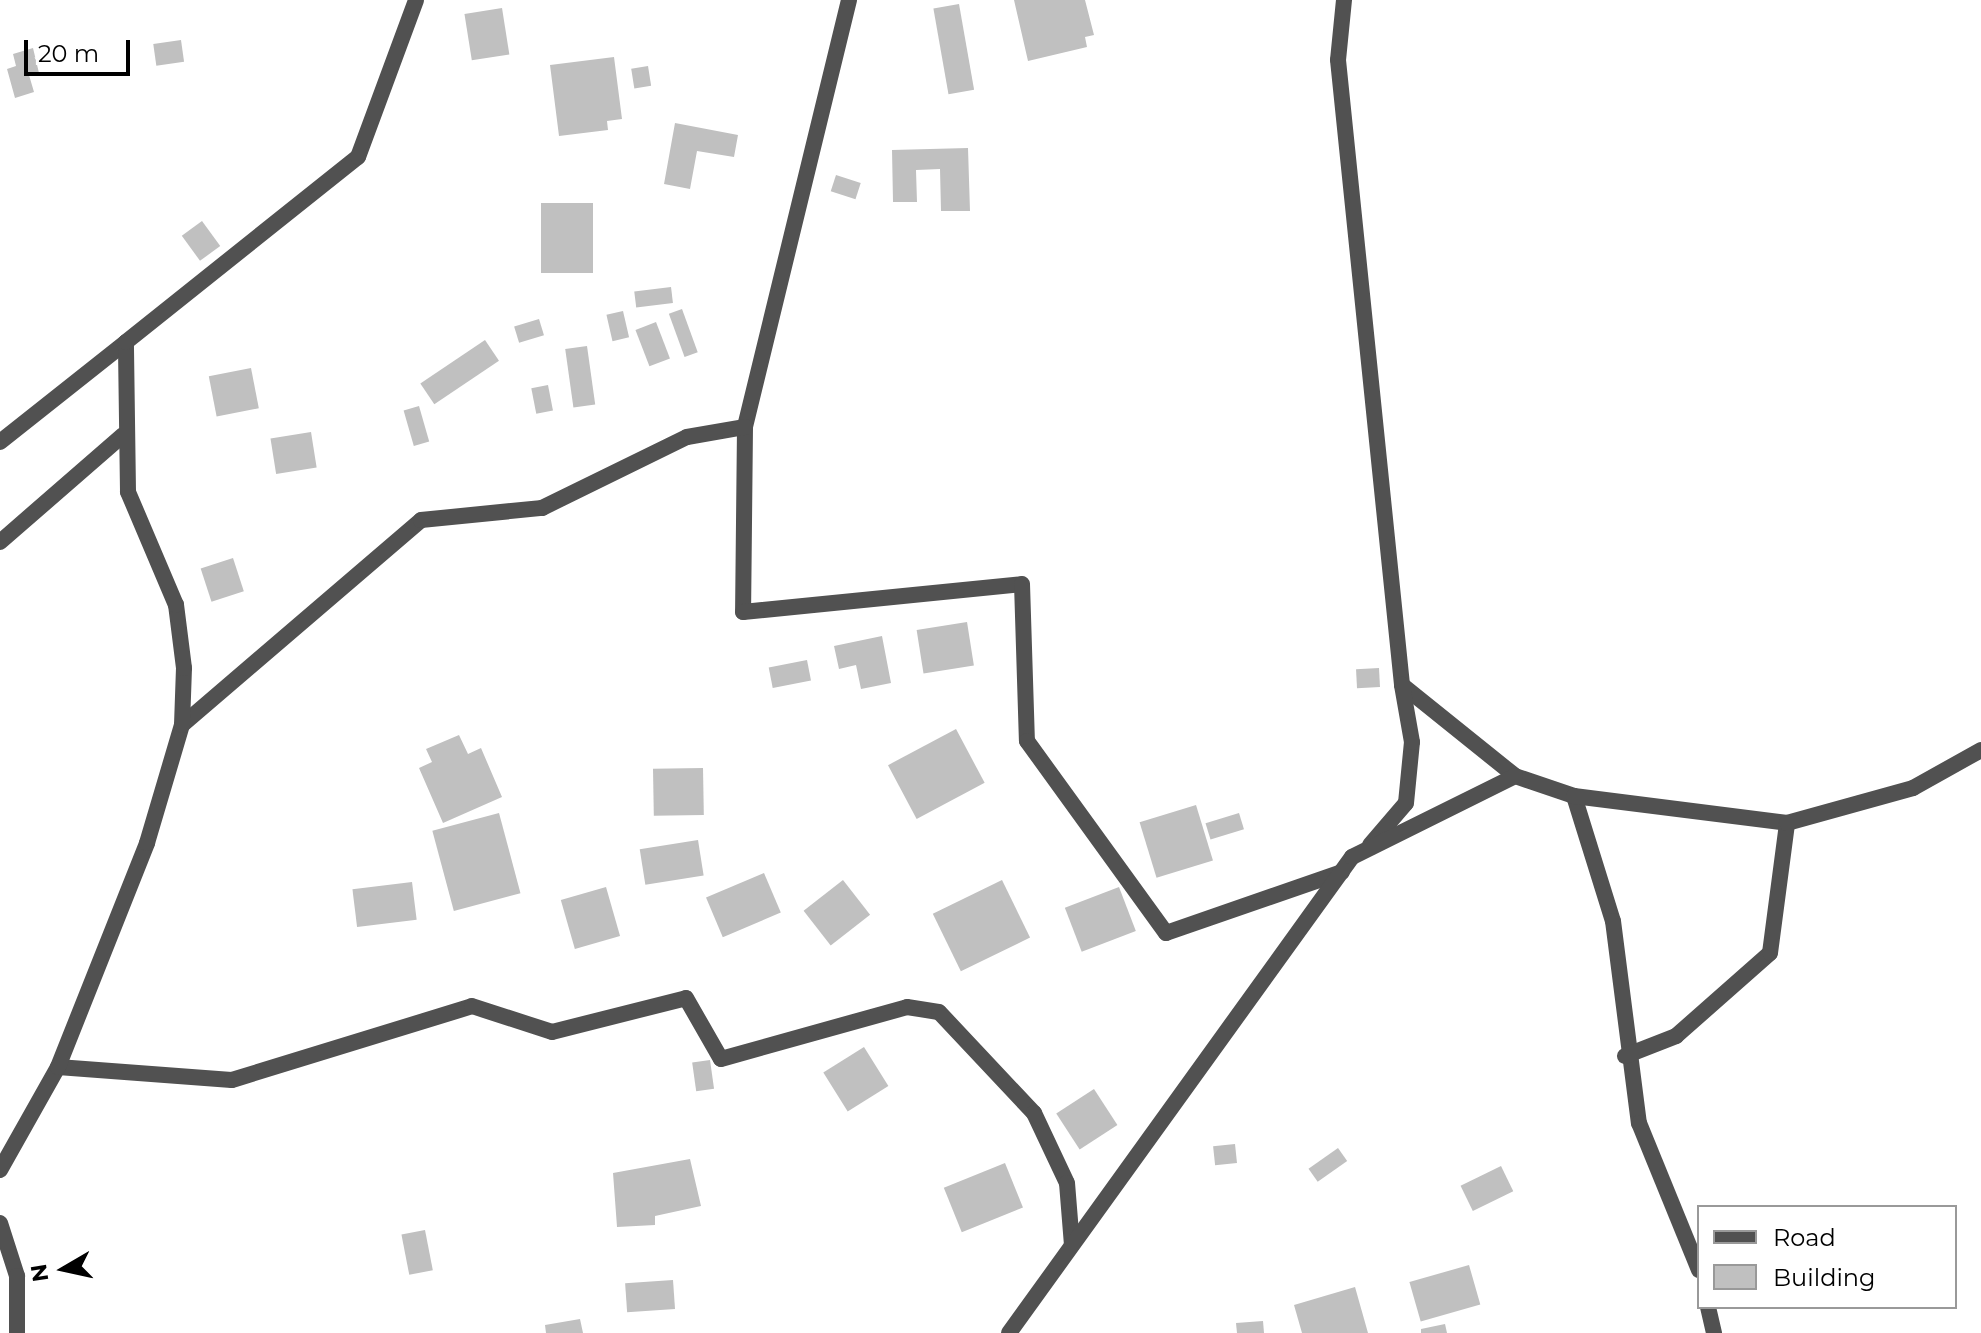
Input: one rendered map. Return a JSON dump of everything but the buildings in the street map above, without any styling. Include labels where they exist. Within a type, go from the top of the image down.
[{"type":"street","points":[[0,442],[358,157],[416,0]]},
{"type":"street","points":[[849,0],[745,427],[743,612],[1022,584],[1027,741],[1166,933],[1342,872]]},
{"type":"street","points":[[1009,1333],[1342,872],[1366,851],[1406,803],[1412,742],[1402,685],[1338,60],[1344,0]]},
{"type":"street","points":[[0,1170],[58,1067],[147,843],[182,725],[184,668],[176,605],[128,492],[123,435],[126,342]]},
{"type":"street","points":[[182,725],[421,520],[542,508],[687,437],[745,427]]},
{"type":"street","points":[[0,542],[123,435]]},
{"type":"street","points":[[1402,685],[1515,776],[1574,796],[1787,823],[1913,788],[1981,750]]},
{"type":"street","points":[[1366,851],[1515,776]]},
{"type":"street","points":[[1574,796],[1613,921],[1625,1056],[1654,1172],[1697,1266]]},
{"type":"street","points":[[1625,1056],[1676,1036],[1770,953],[1787,823]]},
{"type":"street","points":[[58,1067],[232,1080],[472,1006],[552,1032],[686,998],[721,1059],[907,1007],[939,1012],[1034,1113],[1067,1183],[1072,1245]]},
{"type":"street","points":[[1,1221],[17,1276],[17,1333]]},
{"type":"street","points":[[1708,1309],[1714,1333]]}]
